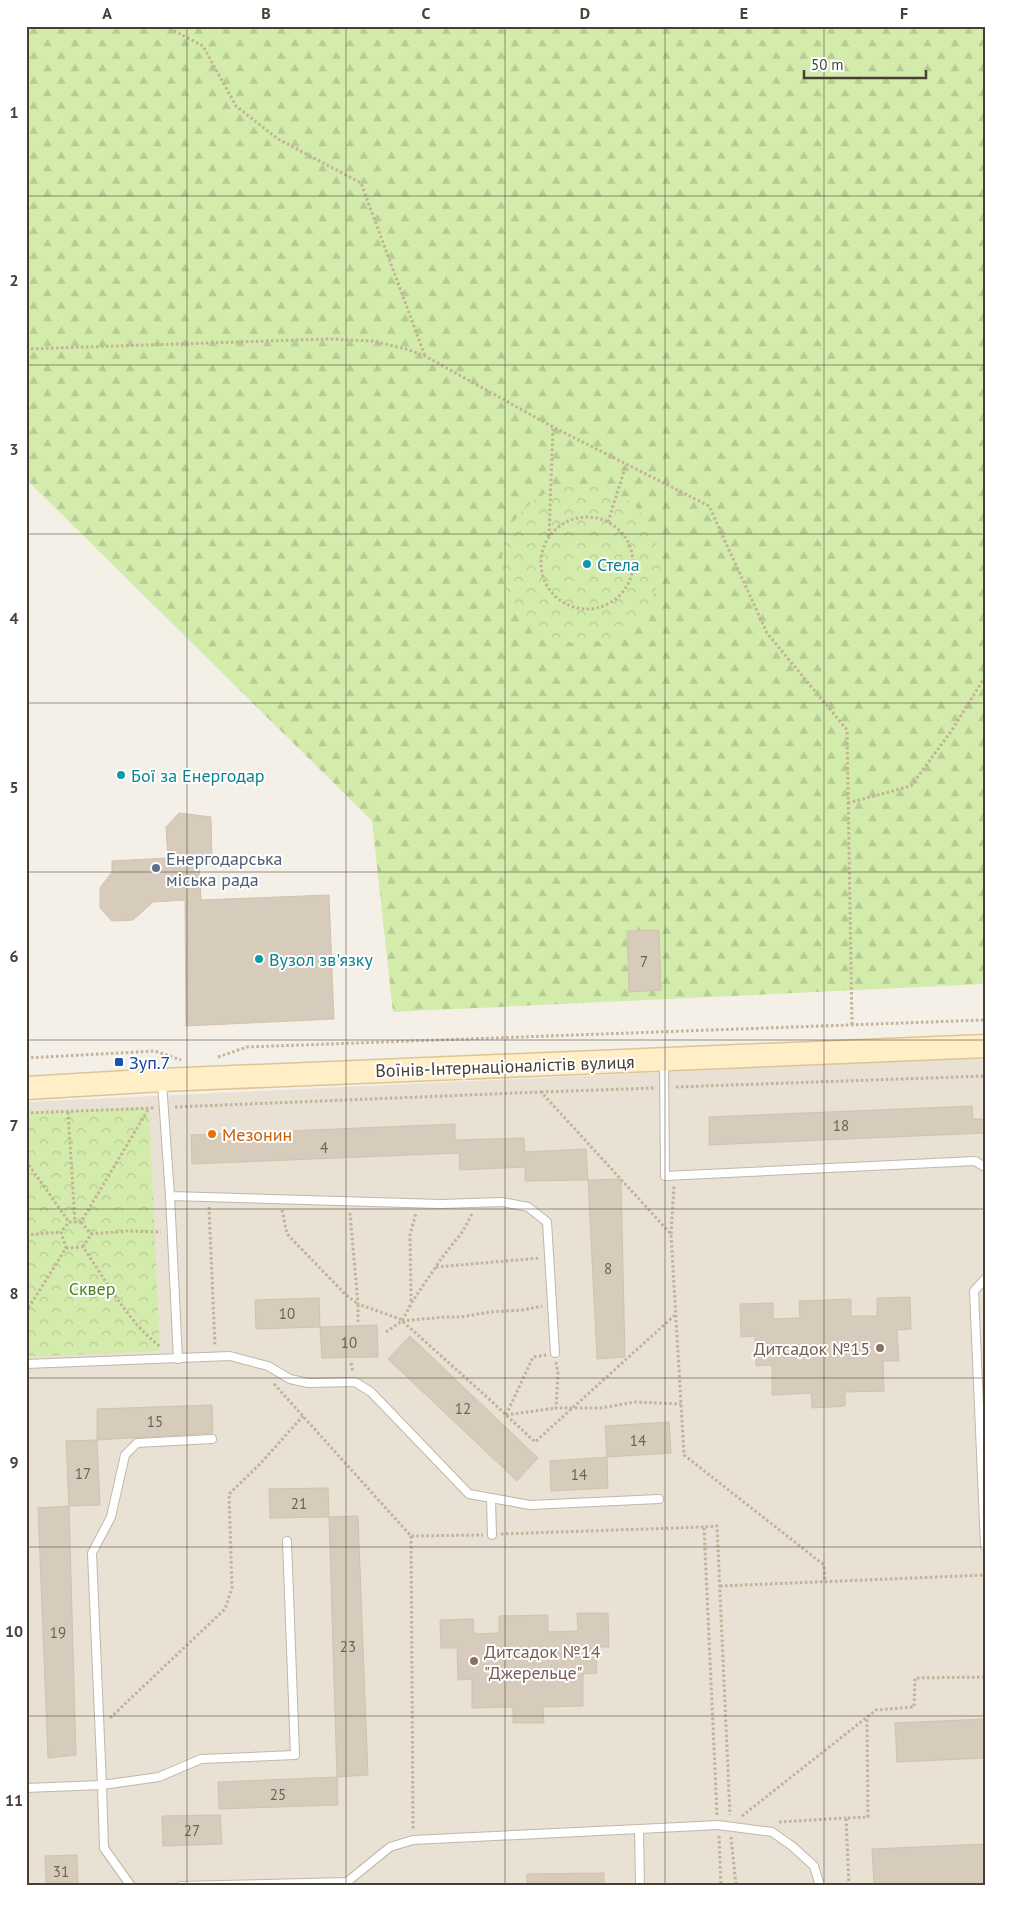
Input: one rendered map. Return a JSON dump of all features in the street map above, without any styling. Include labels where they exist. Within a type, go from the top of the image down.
[{"type":"street","name":"Воїнів-Інтернаціоналістів вулиця","points":[[26,1088],[162,1080],[985,1046]]},
{"type":"lane","points":[[664,1060],[665,1176],[975,1160],[985,1167]]},
{"type":"lane","points":[[162,1080],[178,1359]]},
{"type":"lane","points":[[170,1196],[419,1204],[502,1202],[528,1207],[547,1222],[555,1353]]},
{"type":"lane","points":[[985,1280],[974,1291],[985,1546]]},
{"type":"lane","points":[[26,1364],[230,1356],[268,1366],[290,1379],[308,1383],[355,1382],[371,1392],[469,1494],[530,1505],[659,1498]]},
{"type":"lane","points":[[131,1886],[104,1848],[92,1553],[111,1517],[125,1455],[137,1443],[212,1439]]},
{"type":"lane","points":[[491,1498],[492,1535]]},
{"type":"lane","points":[[26,1788],[102,1785],[159,1777],[201,1759],[295,1755],[287,1541]]},
{"type":"lane","points":[[180,1886],[347,1882],[390,1847],[413,1840],[730,1825],[772,1832],[792,1846],[814,1866],[820,1886]]},
{"type":"lane","points":[[639,1829],[640,1886]]},
{"type":"path","points":[[165,26],[202,46],[236,106],[278,139],[361,183],[425,356]]},
{"type":"path","points":[[26,348],[336,339],[389,344],[425,356],[553,427],[709,506],[767,633],[847,730],[852,1025]]},
{"type":"path","points":[[549,537],[553,427]]},
{"type":"path","points":[[608,522],[626,465]]},
{"type":"path","points":[[588,517],[608,522],[617,528],[628,540],[633,555],[633,571],[628,586],[618,598],[604,607],[590,610],[575,609],[562,603],[550,593],[543,580],[540,565],[542,550],[549,537],[559,526],[572,519],[588,517]]},
{"type":"path","points":[[848,803],[910,786],[952,730],[985,677]]},
{"type":"path","points":[[213,1059],[247,1047],[985,1020]]},
{"type":"path","points":[[26,1058],[155,1051],[187,1062]]},
{"type":"path","points":[[26,1113],[985,1076]]},
{"type":"path","points":[[541,1092],[671,1234]]},
{"type":"path","points":[[81,1222],[149,1108]]},
{"type":"path","points":[[68,1112],[75,1222]]},
{"type":"path","points":[[26,1161],[69,1222]]},
{"type":"path","points":[[675,1175],[671,1234],[684,1455],[824,1565],[826,1582]]},
{"type":"path","points":[[209,1197],[209,1235],[216,1357]]},
{"type":"path","points":[[280,1199],[287,1234],[346,1295],[358,1304],[402,1321],[535,1442],[676,1314]]},
{"type":"path","points":[[348,1201],[358,1322]]},
{"type":"path","points":[[386,1332],[402,1321],[412,1302],[463,1231],[479,1203]]},
{"type":"path","points":[[412,1302],[410,1235],[419,1204]]},
{"type":"path","points":[[69,1222],[81,1222]]},
{"type":"path","points":[[26,1235],[61,1232],[69,1222]]},
{"type":"path","points":[[81,1222],[91,1234]]},
{"type":"path","points":[[91,1234],[127,1231],[172,1232]]},
{"type":"path","points":[[26,1312],[66,1248],[61,1232]]},
{"type":"path","points":[[83,1247],[91,1234]]},
{"type":"path","points":[[83,1247],[126,1310],[148,1338],[178,1359]]},
{"type":"path","points":[[66,1248],[83,1247]]},
{"type":"path","points":[[436,1267],[549,1258]]},
{"type":"path","points":[[402,1321],[444,1317],[460,1318],[490,1312],[523,1310],[552,1304]]},
{"type":"path","points":[[506,1415],[533,1357],[555,1353],[558,1374],[556,1408]]},
{"type":"path","points":[[506,1415],[556,1408],[601,1408],[636,1402],[681,1404]]},
{"type":"path","points":[[100,1728],[225,1609],[232,1588],[229,1494],[260,1464],[303,1416]]},
{"type":"path","points":[[721,1886],[704,1527],[717,1526],[730,1825],[736,1886]]},
{"type":"path","points":[[410,1536],[413,1840]]},
{"type":"path","points":[[720,1586],[985,1576]]},
{"type":"path","points":[[730,1825],[876,1710],[914,1707],[915,1678],[985,1677]]},
{"type":"path","points":[[769,1823],[868,1817],[867,1718]]},
{"type":"path","points":[[846,1818],[849,1886]]},
{"type":"shaded area","points":[[985,1057],[985,1886],[26,1886],[26,1102]]},
{"type":"green space","points":[[26,26],[985,26],[985,984],[393,1012],[372,821],[26,479]]},
{"type":"green space","points":[[573,485],[589,485],[604,488],[618,494],[637,508],[647,520],[657,541],[660,564],[657,587],[647,608],[637,620],[625,630],[604,640],[589,643],[573,643],[558,640],[537,630],[515,608],[505,587],[502,572],[502,556],[505,541],[515,520],[537,498],[558,488]]},
{"type":"green space","name":"Сквер","points":[[149,1108],[160,1351],[26,1357],[26,1113]]},
{"type":"building","name":"Вузол зв'язку","points":[[179,813],[211,817],[212,863],[199,864],[201,900],[329,895],[334,1019],[186,1026],[185,900],[153,902],[133,920],[112,921],[100,908],[100,888],[112,872],[112,861],[168,858],[166,827]]},
{"type":"building","points":[[659,930],[661,990],[629,992],[627,931]]},
{"type":"building","points":[[972,1106],[973,1119],[985,1119],[985,1133],[709,1145],[709,1117]]},
{"type":"building","points":[[455,1124],[455,1140],[524,1138],[525,1152],[586,1149],[588,1180],[525,1181],[525,1167],[460,1170],[459,1153],[192,1164],[191,1135]]},
{"type":"building","points":[[621,1179],[625,1357],[597,1359],[588,1180]]},
{"type":"building","name":"Дитсадок №15","points":[[910,1297],[911,1329],[897,1330],[899,1361],[883,1361],[884,1391],[845,1392],[845,1406],[812,1408],[811,1393],[772,1395],[772,1365],[756,1366],[755,1336],[741,1337],[740,1304],[773,1303],[773,1319],[800,1318],[799,1301],[851,1299],[851,1316],[877,1316],[877,1298]]},
{"type":"building","points":[[319,1298],[320,1327],[256,1329],[255,1300]]},
{"type":"building","points":[[377,1325],[378,1357],[322,1358],[320,1327]]},
{"type":"building","points":[[410,1336],[538,1458],[517,1481],[388,1359]]},
{"type":"building","points":[[212,1405],[213,1433],[97,1440],[97,1409]]},
{"type":"building","points":[[669,1422],[671,1453],[607,1457],[605,1426]]},
{"type":"building","points":[[97,1440],[100,1505],[69,1506],[66,1441]]},
{"type":"building","points":[[607,1457],[608,1488],[551,1491],[550,1461]]},
{"type":"building","points":[[328,1488],[329,1517],[270,1518],[269,1489]]},
{"type":"building","points":[[69,1506],[76,1755],[48,1758],[38,1508]]},
{"type":"building","points":[[358,1516],[368,1775],[337,1777],[329,1517]]},
{"type":"building","name":"Дитсадок №14 \"Джерельце\"","points":[[577,1613],[608,1613],[609,1647],[596,1647],[597,1673],[583,1674],[583,1706],[543,1707],[544,1723],[513,1723],[513,1707],[472,1708],[472,1679],[458,1680],[457,1648],[441,1648],[440,1620],[473,1619],[474,1634],[499,1633],[499,1616],[548,1615],[548,1632],[578,1631]]},
{"type":"building","points":[[985,1719],[985,1758],[897,1762],[895,1723]]},
{"type":"building","points":[[337,1777],[338,1805],[219,1809],[218,1782]]},
{"type":"building","points":[[220,1815],[222,1844],[163,1846],[162,1816]]},
{"type":"building","points":[[985,1844],[985,1886],[874,1886],[872,1849]]},
{"type":"building","points":[[77,1855],[78,1886],[46,1886],[45,1856]]},
{"type":"building","points":[[604,1873],[604,1886],[527,1886],[527,1874]]},
{"type":"place","name":"Стела","points":[[587,564]]},
{"type":"place","name":"Бої за Енергодар","points":[[121,775]]},
{"type":"place","name":"Енергодарська міська рада","points":[[156,868]]},
{"type":"place","name":"Вузол зв'язку","points":[[259,959]]},
{"type":"place","name":"Зуп.7","points":[[119,1062]]},
{"type":"place","name":"Мезонин","points":[[212,1134]]},
{"type":"place","name":"Дитсадок №15","points":[[880,1348]]},
{"type":"place","name":"Дитсадок №14 \"Джерельце\"","points":[[474,1661]]}]
